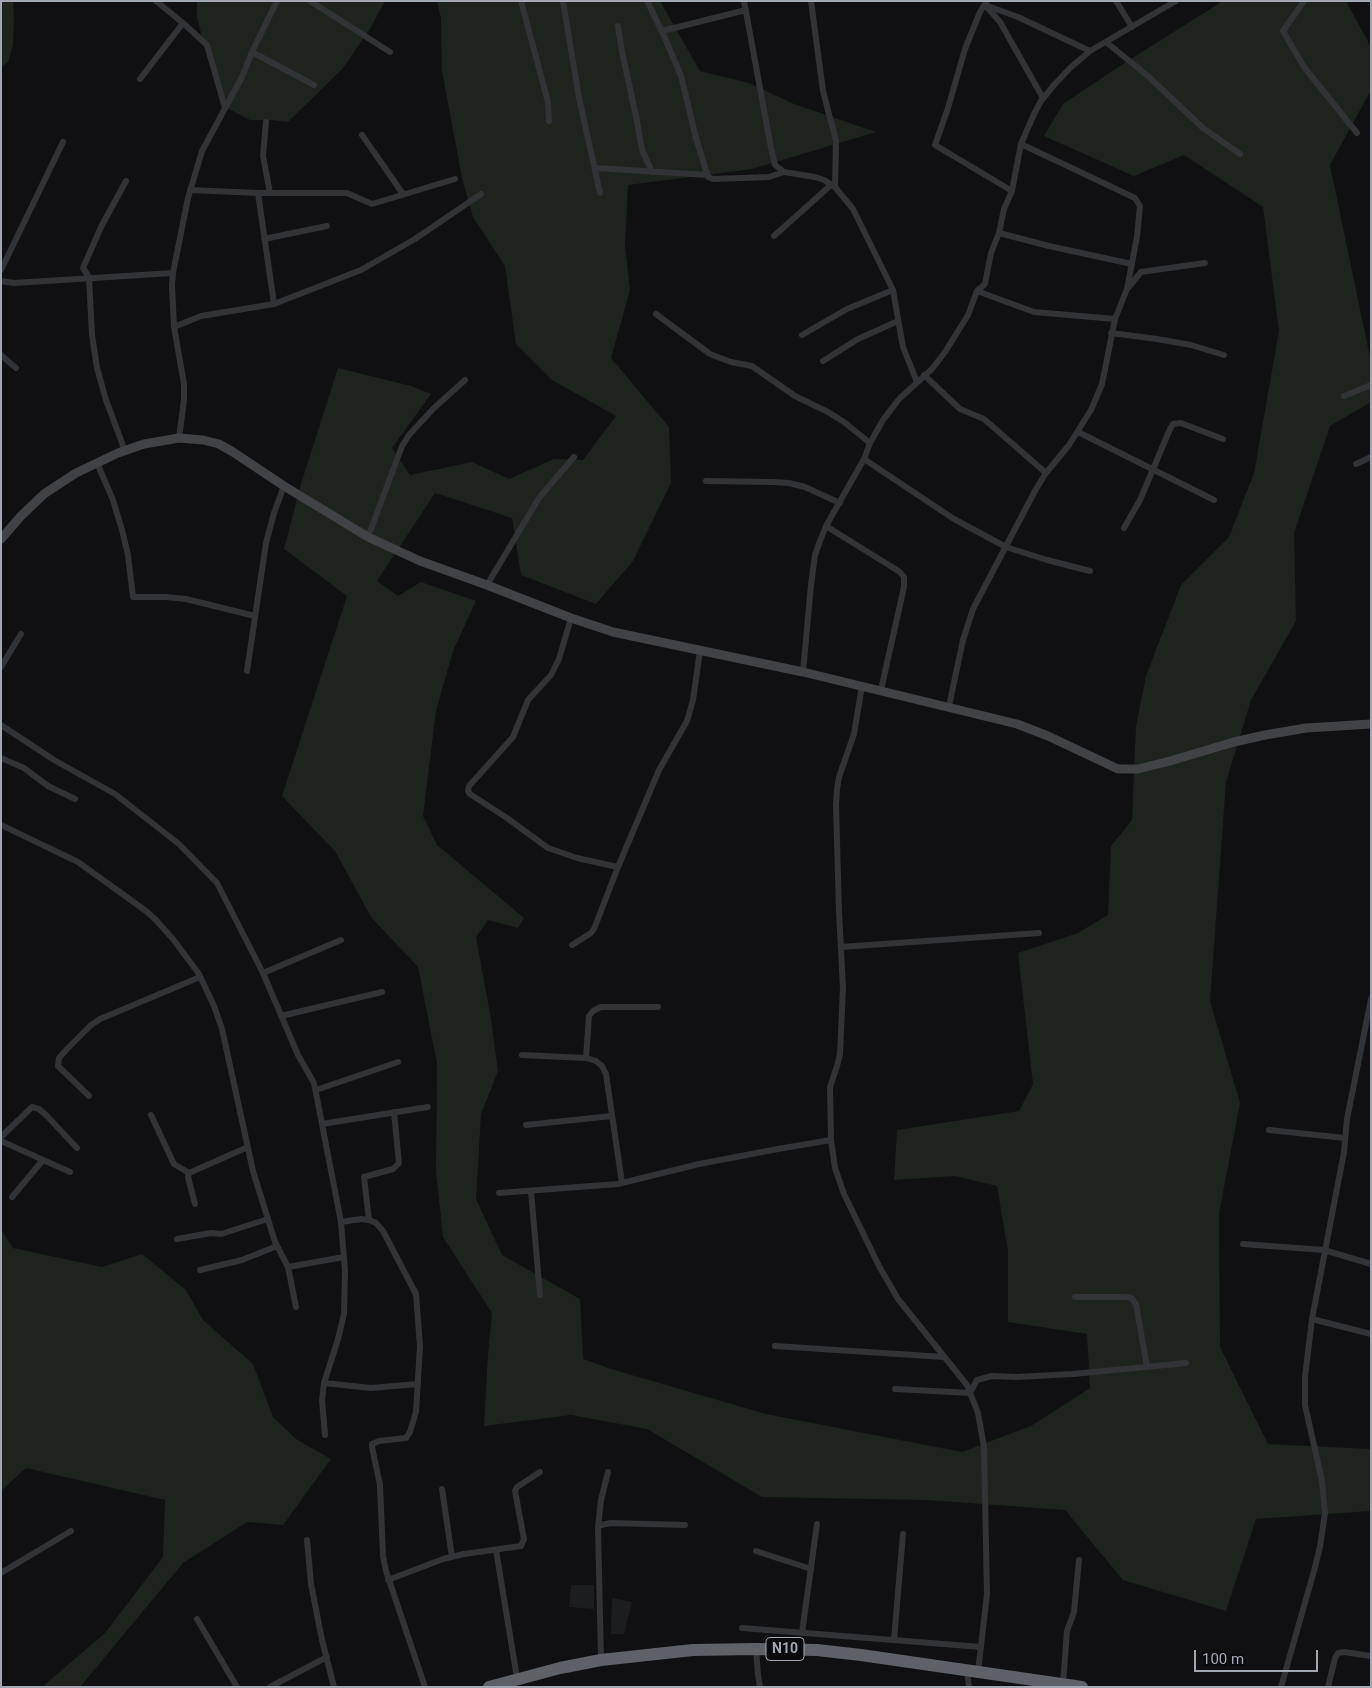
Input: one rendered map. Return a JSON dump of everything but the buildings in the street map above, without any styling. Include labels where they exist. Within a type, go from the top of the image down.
[{"type":"highway","name":"N10","points":[[489,1687],[517,1678],[601,1660],[693,1650],[756,1649],[817,1650],[861,1655],[1082,1687]]},
{"type":"street","points":[[156,1],[183,22],[207,45],[225,108]]},
{"type":"street","points":[[179,438],[184,384],[174,327],[173,273],[190,190],[202,151],[242,77],[277,1]]},
{"type":"street","points":[[310,1],[390,52]]},
{"type":"street","points":[[521,1],[548,102],[549,121]]},
{"type":"street","points":[[563,1],[579,98],[600,193]]},
{"type":"street","points":[[647,1],[681,76],[708,177],[712,179],[769,177],[784,172]]},
{"type":"street","points":[[744,1],[775,165],[784,172],[819,178],[833,186],[853,209],[893,290],[907,359],[917,382]]},
{"type":"street","points":[[774,236],[833,186],[836,141],[823,91],[811,1]]},
{"type":"street","points":[[1116,1],[1132,27]]},
{"type":"street","points":[[803,672],[815,555],[826,526],[864,459],[870,443],[883,420],[899,399],[924,376],[945,352],[968,315],[977,291],[985,284],[991,253],[999,233],[1004,209],[1012,191],[1021,144],[1034,114],[1043,98],[1070,68],[1090,51],[1176,1]]},
{"type":"street","points":[[1304,1],[1283,31],[1304,67],[1357,133]]},
{"type":"street","points":[[986,3],[1090,51]]},
{"type":"street","points":[[986,3],[1000,22],[1043,98]]},
{"type":"street","points":[[986,3],[980,12],[966,48],[935,145],[1012,191]]},
{"type":"street","points":[[662,31],[746,10]]},
{"type":"street","points":[[140,79],[183,22]]},
{"type":"street","points":[[618,26],[642,150],[652,172]]},
{"type":"street","points":[[1106,42],[1149,77],[1203,128],[1240,154]]},
{"type":"street","points":[[252,52],[314,85]]},
{"type":"street","points":[[266,122],[263,156],[270,193]]},
{"type":"street","points":[[362,135],[403,194]]},
{"type":"street","points":[[1,270],[63,142]]},
{"type":"street","points":[[949,706],[963,640],[973,609],[1046,473],[1078,432],[1091,410],[1102,384],[1111,333],[1127,289],[1140,211],[1135,198],[1021,144]]},
{"type":"street","points":[[596,168],[707,175]]},
{"type":"street","points":[[190,190],[258,193],[347,193],[372,204],[454,178]]},
{"type":"street","points":[[125,451],[106,400],[97,368],[92,335],[89,277],[83,268],[101,227],[126,181]]},
{"type":"street","points":[[258,193],[274,304]]},
{"type":"street","points":[[174,327],[201,316],[274,304],[361,270],[415,239],[481,194]]},
{"type":"street","points":[[264,239],[328,226]]},
{"type":"street","points":[[999,233],[1132,264]]},
{"type":"street","points":[[1127,289],[1141,272],[1204,263]]},
{"type":"street","points":[[1,282],[14,283],[173,273]]},
{"type":"street","points":[[802,335],[847,309],[893,290]]},
{"type":"street","points":[[977,291],[1026,311],[1115,319]]},
{"type":"street","points":[[656,314],[710,354],[725,360],[752,366],[795,396],[844,422],[870,443]]},
{"type":"street","points":[[823,361],[858,339],[898,321]]},
{"type":"street","points":[[1111,333],[1156,338],[1191,345],[1224,355]]},
{"type":"street","points":[[1,355],[16,368]]},
{"type":"street","points":[[924,376],[960,409],[984,419],[1046,473]]},
{"type":"street","points":[[368,537],[402,446],[409,435],[433,409],[465,380]]},
{"type":"street","points":[[1344,396],[1371,385]]},
{"type":"street","points":[[1124,528],[1140,500],[1173,424],[1181,423],[1223,439]]},
{"type":"street","points":[[1078,432],[1214,500]]},
{"type":"street","points":[[1,539],[44,494],[76,473],[144,444],[179,438],[203,440],[219,444],[233,452],[284,486],[368,537],[420,561],[571,618],[613,632],[803,672],[1017,724],[1118,768],[1128,770],[1170,762],[1265,735],[1306,728],[1371,724]]},
{"type":"street","points":[[487,585],[539,498],[574,456]]},
{"type":"street","points":[[1356,464],[1371,458]]},
{"type":"street","points":[[864,459],[954,519],[1006,547],[1090,571]]},
{"type":"street","points":[[97,463],[113,500],[122,530],[128,556],[133,597],[186,599],[255,616]]},
{"type":"street","points":[[706,481],[789,483],[805,487],[840,503]]},
{"type":"street","points":[[247,671],[266,543],[284,486]]},
{"type":"street","points":[[826,526],[904,576],[904,587],[881,690]]},
{"type":"street","points":[[571,618],[559,660],[551,675],[528,700],[513,737],[469,786],[468,791],[548,848],[577,858],[618,867]]},
{"type":"street","points":[[1,667],[21,634]]},
{"type":"street","points":[[572,945],[594,929],[659,770],[687,721],[693,700],[700,651]]},
{"type":"street","points":[[862,686],[854,734],[836,790],[843,988],[839,1060],[830,1087],[831,1140],[835,1168],[844,1194],[879,1266],[898,1299],[967,1385],[978,1413],[984,1447],[987,1594],[981,1647],[968,1687]]},
{"type":"street","points":[[1,725],[54,760],[115,794],[179,844],[217,883],[263,974],[316,1090],[341,1222],[344,1257],[344,1314],[324,1383],[322,1400],[325,1436]]},
{"type":"street","points":[[1,758],[24,768],[48,786],[74,799]]},
{"type":"street","points":[[1,826],[78,862],[146,912],[173,939],[200,977],[214,1006],[222,1029],[253,1171],[277,1246],[288,1267],[296,1307]]},
{"type":"street","points":[[841,947],[1039,933]]},
{"type":"street","points":[[263,974],[341,940]]},
{"type":"street","points":[[89,1096],[58,1066],[59,1058],[67,1049],[91,1025],[100,1019],[200,977]]},
{"type":"street","points":[[281,1016],[382,992]]},
{"type":"street","points":[[1281,1687],[1314,1571],[1325,1513],[1322,1481],[1304,1391],[1312,1319],[1371,999]]},
{"type":"street","points":[[586,1058],[589,1016],[593,1010],[601,1007],[658,1007]]},
{"type":"street","points":[[1363,1038],[1371,1038]]},
{"type":"street","points":[[522,1055],[586,1058],[602,1066],[606,1074],[622,1183]]},
{"type":"street","points":[[316,1090],[398,1062]]},
{"type":"street","points":[[1,1137],[32,1107],[46,1114],[77,1148]]},
{"type":"street","points":[[322,1124],[428,1107]]},
{"type":"street","points":[[369,1220],[364,1177],[393,1169],[399,1163],[394,1112]]},
{"type":"street","points":[[151,1115],[174,1164],[189,1173]]},
{"type":"street","points":[[526,1124],[612,1116]]},
{"type":"street","points":[[1269,1130],[1345,1138]]},
{"type":"street","points":[[500,1193],[622,1183],[700,1164],[831,1140]]},
{"type":"street","points":[[1,1141],[70,1172]]},
{"type":"street","points":[[189,1173],[248,1147]]},
{"type":"street","points":[[12,1197],[43,1160]]},
{"type":"street","points":[[189,1173],[188,1177],[195,1204]]},
{"type":"street","points":[[531,1191],[540,1295]]},
{"type":"street","points":[[177,1239],[211,1233],[221,1234],[268,1219]]},
{"type":"street","points":[[341,1222],[369,1220],[383,1231],[416,1294],[420,1346],[416,1412],[410,1432],[406,1438],[380,1441],[372,1444],[380,1485],[383,1556],[388,1580],[425,1687]]},
{"type":"street","points":[[1243,1244],[1324,1250],[1371,1264]]},
{"type":"street","points":[[200,1270],[242,1260],[277,1246]]},
{"type":"street","points":[[288,1267],[344,1257]]},
{"type":"street","points":[[1075,1297],[1131,1298],[1136,1304],[1147,1367]]},
{"type":"street","points":[[1312,1319],[1371,1334]]},
{"type":"street","points":[[775,1346],[944,1358]]},
{"type":"street","points":[[970,1393],[977,1380],[992,1376],[1017,1377],[1072,1374],[1186,1363]]},
{"type":"street","points":[[324,1383],[371,1388],[418,1384]]},
{"type":"street","points":[[895,1389],[970,1393]]},
{"type":"street","points":[[388,1580],[452,1557],[518,1547],[523,1543],[515,1491],[517,1487],[540,1472]]},
{"type":"street","points":[[601,1660],[598,1527],[601,1500],[608,1472]]},
{"type":"street","points":[[442,1489],[452,1557]]},
{"type":"street","points":[[598,1527],[611,1523],[685,1525]]},
{"type":"street","points":[[802,1633],[817,1524]]},
{"type":"street","points":[[1,1573],[71,1531]]},
{"type":"street","points":[[894,1640],[903,1534]]},
{"type":"street","points":[[307,1540],[311,1584],[334,1687]]},
{"type":"street","points":[[496,1550],[517,1678]]},
{"type":"street","points":[[756,1551],[811,1569]]},
{"type":"street","points":[[1063,1684],[1067,1631],[1074,1612],[1079,1560]]},
{"type":"street","points":[[198,1619],[237,1687]]},
{"type":"street","points":[[742,1628],[981,1647]]},
{"type":"street","points":[[756,1649],[760,1687]]},
{"type":"street","points":[[1328,1687],[1338,1653],[1344,1652],[1371,1656]]},
{"type":"street","points":[[270,1687],[327,1657]]},
{"type":"shaded area","points":[[1,1],[13,1],[14,19],[13,45],[8,62],[1,68]]},
{"type":"shaded area","points":[[197,1],[385,1],[370,29],[343,68],[288,122],[250,120],[221,105],[197,17]]},
{"type":"shaded area","points":[[437,1],[660,1],[700,71],[749,83],[794,104],[876,132],[752,169],[628,185],[625,246],[630,290],[611,358],[669,427],[671,483],[633,561],[596,604],[521,575],[512,518],[435,493],[377,581],[398,596],[421,582],[476,601],[453,651],[436,711],[423,816],[437,845],[524,918],[518,928],[488,920],[476,937],[491,1019],[498,1071],[481,1114],[476,1199],[502,1255],[580,1299],[583,1359],[611,1369],[766,1414],[962,1452],[1031,1426],[1090,1388],[1087,1334],[1008,1322],[1008,1251],[997,1186],[955,1176],[894,1180],[897,1130],[1019,1111],[1033,1084],[1018,953],[1078,933],[1108,915],[1111,846],[1132,820],[1136,726],[1146,676],[1181,585],[1229,537],[1254,473],[1279,331],[1263,207],[1184,155],[1134,176],[1044,136],[1063,104],[1223,1],[1346,1],[1371,47],[1371,90],[1330,165],[1371,362],[1371,402],[1330,426],[1294,533],[1296,621],[1251,700],[1226,782],[1210,1001],[1240,1103],[1219,1214],[1220,1347],[1268,1444],[1371,1449],[1371,1511],[1256,1519],[1226,1611],[1123,1580],[1065,1510],[927,1500],[762,1497],[647,1429],[571,1415],[484,1426],[492,1313],[443,1237],[436,1171],[437,1063],[418,967],[371,917],[335,851],[282,796],[347,596],[284,549],[300,487],[338,368],[411,386],[431,394],[392,448],[410,475],[472,462],[509,479],[554,459],[583,460],[616,416],[552,380],[516,344],[505,266],[473,217],[462,178],[442,71],[441,18]]},
{"type":"shaded area","points":[[1,1230],[13,1248],[102,1267],[142,1254],[186,1290],[203,1320],[253,1364],[273,1417],[296,1439],[331,1459],[283,1525],[247,1522],[183,1563],[80,1687],[42,1687],[105,1633],[163,1557],[165,1500],[26,1468],[1,1491]]},
{"type":"shaded area","points":[[571,1585],[594,1585],[594,1609],[569,1607]]},
{"type":"shaded area","points":[[612,1598],[632,1602],[624,1634],[611,1634]]}]
